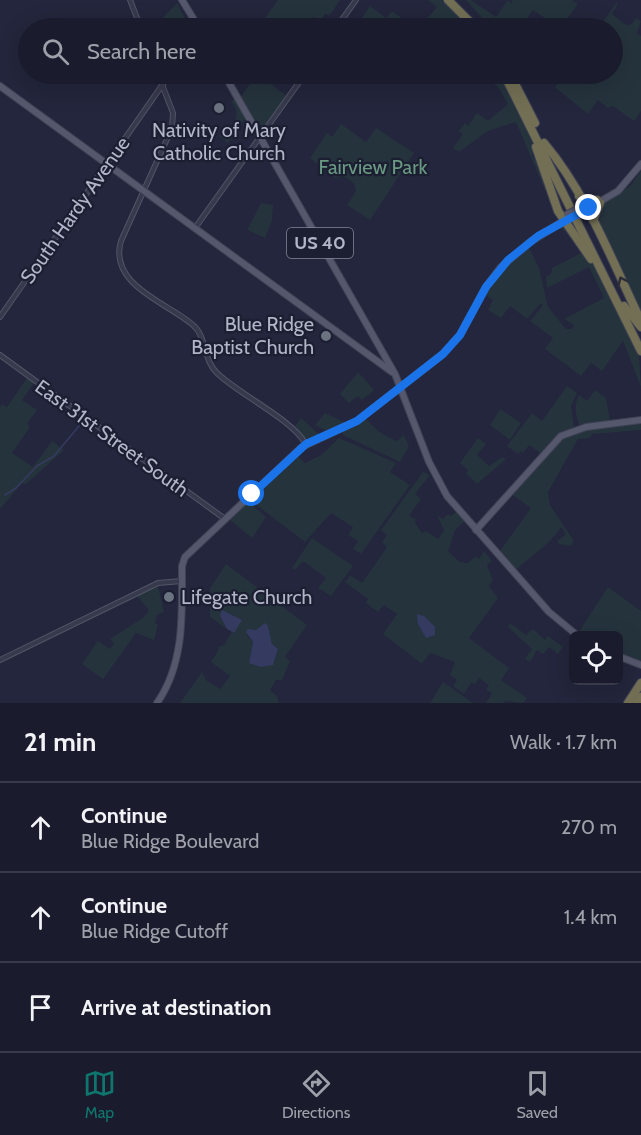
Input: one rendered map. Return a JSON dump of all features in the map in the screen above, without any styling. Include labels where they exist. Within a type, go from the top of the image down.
[{"type":"highway","points":[[448,0],[466,18]]},
{"type":"highway","points":[[456,0],[472,18]]},
{"type":"highway","points":[[509,84],[641,351]]},
{"type":"highway","points":[[515,84],[641,340]]},
{"type":"highway","points":[[533,131],[535,144],[562,219],[610,288]]},
{"type":"highway","points":[[544,143],[567,174],[584,208],[593,220],[641,321]]},
{"type":"highway","points":[[579,196],[586,200],[600,200],[593,220]]},
{"type":"highway","points":[[624,306],[641,327]]},
{"type":"highway","points":[[630,703],[641,683]]},
{"type":"highway","points":[[630,703],[641,690]]},
{"type":"highway","points":[[637,703],[641,697]]},
{"type":"main road","points":[[182,0],[193,18]]},
{"type":"main road","name":"US 40","points":[[230,84],[390,364],[440,486],[549,612],[572,631]]},
{"type":"main road","points":[[0,86],[395,374]]},
{"type":"main road","points":[[157,703],[172,675],[183,622],[182,566],[185,557],[306,444],[357,421],[455,342],[501,267],[562,219],[626,184],[641,164]]},
{"type":"main road","points":[[476,530],[561,436],[585,427],[641,420]]},
{"type":"main road","points":[[623,658],[641,666]]},
{"type":"street","points":[[130,0],[137,18]]},
{"type":"street","points":[[343,18],[356,0]]},
{"type":"street","points":[[162,84],[172,113],[172,128],[119,245],[119,254],[129,279],[195,326],[200,333],[210,363],[218,374],[299,436],[306,440],[317,439]]},
{"type":"street","name":"South Hardy Avenue","points":[[0,317],[162,84]]},
{"type":"street","points":[[195,228],[298,84]]},
{"type":"street","name":"East 31st Street South","points":[[0,355],[225,519]]},
{"type":"street","points":[[299,436],[306,444]]},
{"type":"street","points":[[297,452],[300,443],[299,436]]},
{"type":"street","points":[[173,581],[182,589]]},
{"type":"street","points":[[0,660],[158,583],[182,581]]},
{"type":"green space","points":[[278,0],[340,0],[330,15],[325,14],[323,18],[265,18]]},
{"type":"green space","points":[[428,0],[442,0],[461,18],[428,18],[437,7]]},
{"type":"green space","points":[[466,0],[471,0],[496,17],[508,0],[511,3],[513,0],[572,0],[578,4],[568,18],[545,18],[533,10],[527,18],[482,18]]},
{"type":"green space","points":[[177,3],[185,18],[163,18]]},
{"type":"green space","points":[[616,3],[618,4],[612,14],[617,18],[606,18]]},
{"type":"green space","points":[[370,6],[386,18],[362,18]]},
{"type":"green space","points":[[392,11],[402,18],[386,18]]},
{"type":"green space","points":[[636,18],[641,21],[637,33],[641,36],[641,111],[634,121],[613,106],[608,108],[598,100],[588,114],[555,87],[558,84],[623,84],[623,23],[626,25],[632,24]]},
{"type":"green space","points":[[250,84],[271,84],[287,96],[260,132],[240,98]]},
{"type":"green space","points":[[494,84],[506,84],[534,147],[532,155],[543,174],[545,190],[516,122],[488,131],[459,152],[453,148],[463,134],[459,131],[465,123],[468,126],[477,113],[488,121],[508,104]]},
{"type":"green space","points":[[234,99],[245,118],[228,143],[219,136],[221,133],[227,137],[237,115],[231,102]]},
{"type":"green space","name":"Fairview Park","points":[[341,124],[366,142],[376,128],[414,153],[370,220],[347,205],[356,191],[354,183],[343,176],[335,178],[310,158],[327,133],[332,137]]},
{"type":"green space","points":[[641,171],[641,315],[594,214],[599,207],[631,185]]},
{"type":"green space","points":[[261,203],[273,205],[272,220],[265,238],[247,230]]},
{"type":"green space","points":[[557,227],[565,228],[591,259],[639,354],[641,387],[623,341],[602,371],[591,363],[581,376],[545,349],[553,338],[530,321],[543,305],[541,303],[527,319],[510,306],[501,318],[488,310],[493,300],[484,294],[505,265],[528,246],[539,268],[548,307],[566,329],[572,329],[574,325],[564,319],[604,298],[589,267],[547,288],[546,276],[551,274],[552,268],[581,253],[565,231]]},
{"type":"green space","points":[[358,372],[374,390],[362,400],[358,396],[349,403],[340,394]]},
{"type":"green space","points":[[27,378],[34,383],[22,400],[37,410],[27,424],[30,427],[12,453],[33,467],[52,441],[64,450],[26,484],[22,483],[0,509],[0,407],[2,404],[7,407]]},
{"type":"green space","points":[[567,386],[577,393],[571,406],[574,427],[553,439],[540,453],[529,445],[523,453],[521,451],[518,454],[507,446],[532,413],[542,421]]},
{"type":"green space","points":[[595,390],[606,398],[610,421],[579,425],[576,410],[577,399],[579,395],[587,401]]},
{"type":"green space","points":[[500,409],[521,423],[510,440],[490,425]]},
{"type":"green space","points":[[325,413],[349,424],[329,432],[315,425]]},
{"type":"green space","points":[[365,417],[379,432],[392,439],[397,441],[404,435],[409,446],[400,462],[343,435],[343,430]]},
{"type":"green space","points":[[301,418],[320,435],[306,439],[293,429]]},
{"type":"green space","points":[[641,422],[641,430],[592,434],[590,438],[578,439],[548,492],[550,505],[574,541],[571,546],[559,544],[557,541],[566,534],[561,527],[546,545],[515,571],[499,552],[531,508],[511,494],[558,441],[588,429]]},
{"type":"green space","points":[[339,438],[396,463],[390,472],[410,485],[361,554],[353,549],[358,541],[348,535],[353,527],[331,513],[305,542],[250,500],[295,453],[305,463],[321,455]]},
{"type":"green space","points":[[478,438],[486,444],[477,455],[489,466],[503,457],[506,459],[477,484],[466,473],[468,470],[460,463]]},
{"type":"green space","points":[[423,472],[430,475],[415,494],[421,499],[409,516],[416,519],[415,523],[422,533],[426,531],[438,539],[444,530],[437,515],[443,519],[448,514],[451,516],[456,512],[465,521],[455,530],[448,551],[460,562],[468,563],[476,556],[479,559],[484,551],[492,561],[487,565],[493,580],[489,586],[498,598],[469,638],[509,668],[501,680],[527,698],[523,703],[505,701],[486,703],[492,693],[486,690],[489,685],[479,678],[475,684],[471,683],[464,694],[453,686],[457,680],[450,675],[455,662],[430,653],[422,664],[383,634],[397,614],[384,605],[378,612],[366,603],[368,599],[345,582],[350,575],[362,583],[387,547],[382,542],[387,535],[381,530]]},
{"type":"green space","points":[[247,501],[266,517],[252,538],[229,519]]},
{"type":"green space","points":[[312,538],[353,566],[331,596],[318,588],[326,578],[303,561],[295,570],[292,568]]},
{"type":"green space","points":[[226,564],[307,625],[285,657],[290,661],[282,680],[276,680],[270,690],[277,696],[279,703],[180,703],[202,672],[206,680],[220,689],[230,676],[211,662],[218,647],[224,645],[231,633],[234,633],[234,616],[226,612],[220,616],[227,629],[210,617],[210,588]],"holes":[[[268,626],[272,645],[278,649],[274,663],[249,663],[253,642],[247,635]]]},
{"type":"green space","points":[[156,585],[164,612],[157,615],[155,623],[158,624],[154,640],[136,633],[103,679],[82,664],[98,641],[110,649],[114,643],[110,639],[144,617],[149,610],[137,596]]},
{"type":"green space","points":[[608,587],[641,611],[641,663],[623,654],[623,631],[579,631]]},
{"type":"green space","points":[[510,623],[526,635],[533,629],[545,640],[548,636],[563,647],[558,654],[549,647],[543,654],[537,650],[530,662],[525,659],[532,649],[508,627]]},
{"type":"green space","points":[[443,682],[473,703],[430,703]]},
{"type":"water","points":[[222,610],[242,620],[234,633],[227,629],[220,616]]},
{"type":"water","points":[[417,614],[424,616],[435,627],[435,635],[426,638],[418,624]]},
{"type":"water","points":[[265,623],[268,626],[272,644],[278,649],[273,665],[261,667],[249,663],[253,642],[246,632],[248,629],[256,630]]},
{"type":"waterway","points":[[5,495],[16,488],[37,466],[54,456],[84,420]]},
{"type":"place","name":"Nativity of Mary Catholic Church","points":[[219,108]]},
{"type":"place","name":"Blue Ridge Baptist Church","points":[[326,336]]},
{"type":"place","name":"Lifegate Church","points":[[169,597]]},
{"type":"route","points":[[252,494],[306,444],[357,421],[443,354],[460,335],[496,272],[521,248],[538,236],[589,208]]}]
